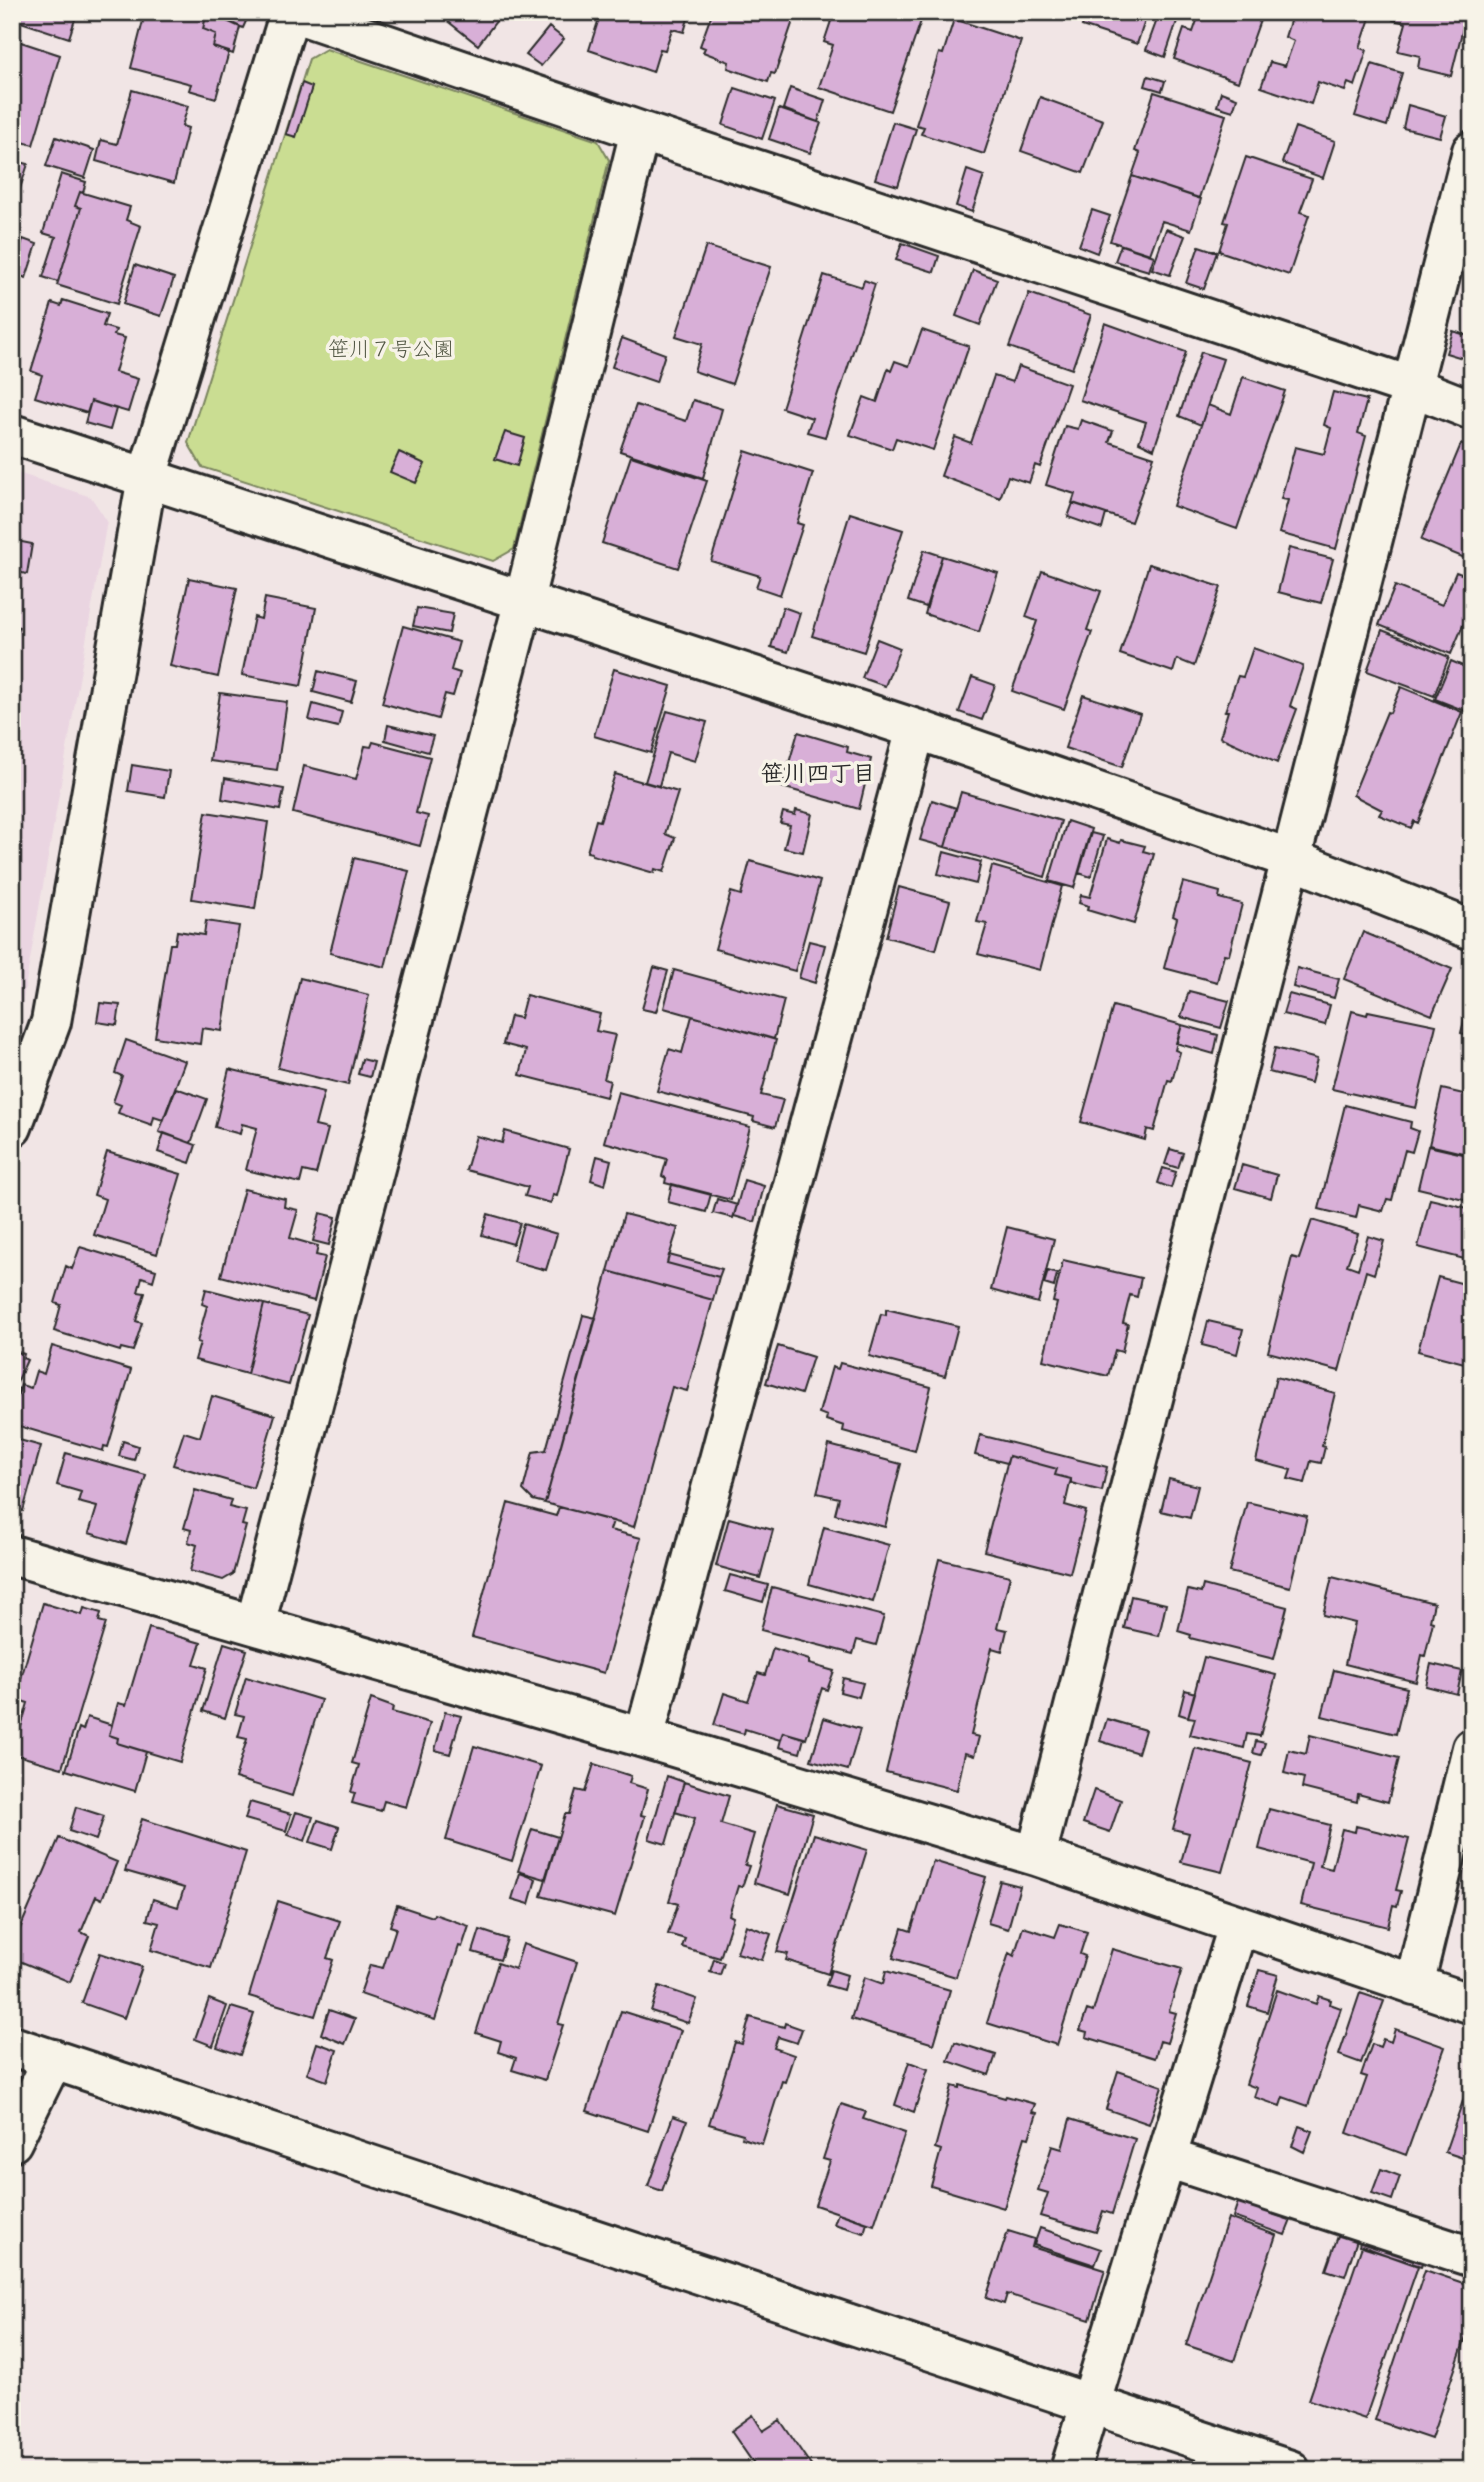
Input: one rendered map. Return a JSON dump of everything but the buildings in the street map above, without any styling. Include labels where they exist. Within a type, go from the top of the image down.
[{"type":"street","points":[[12,1127],[51,1022],[147,477],[291,12],[640,131],[1413,387],[1472,410]]},
{"type":"street","points":[[255,1625],[524,600],[640,131]]},
{"type":"street","points":[[1036,1856],[1472,151]]},
{"type":"street","points":[[12,434],[916,729],[1292,859],[1472,930]]},
{"type":"street","points":[[644,1738],[916,729]]},
{"type":"street","points":[[12,1555],[644,1738],[1036,1856],[1472,2004]]},
{"type":"street","points":[[1414,1985],[1472,1748]]},
{"type":"street","points":[[1070,2470],[1238,1926]]},
{"type":"street","points":[[12,2046],[1290,2470]]},
{"type":"street","points":[[12,2142],[53,2059]]},
{"type":"street","points":[[1167,2158],[1472,2257]]},
{"type":"shaded area","points":[[12,471],[91,497],[107,521],[22,1005],[12,1032]]},
{"type":"green space","name":"笹川７号公園","points":[[326,49],[598,141],[609,160],[514,549],[493,561],[202,467],[188,443],[309,59]]},
{"type":"district","name":"笹川四丁目","points":[[818,775]]}]
